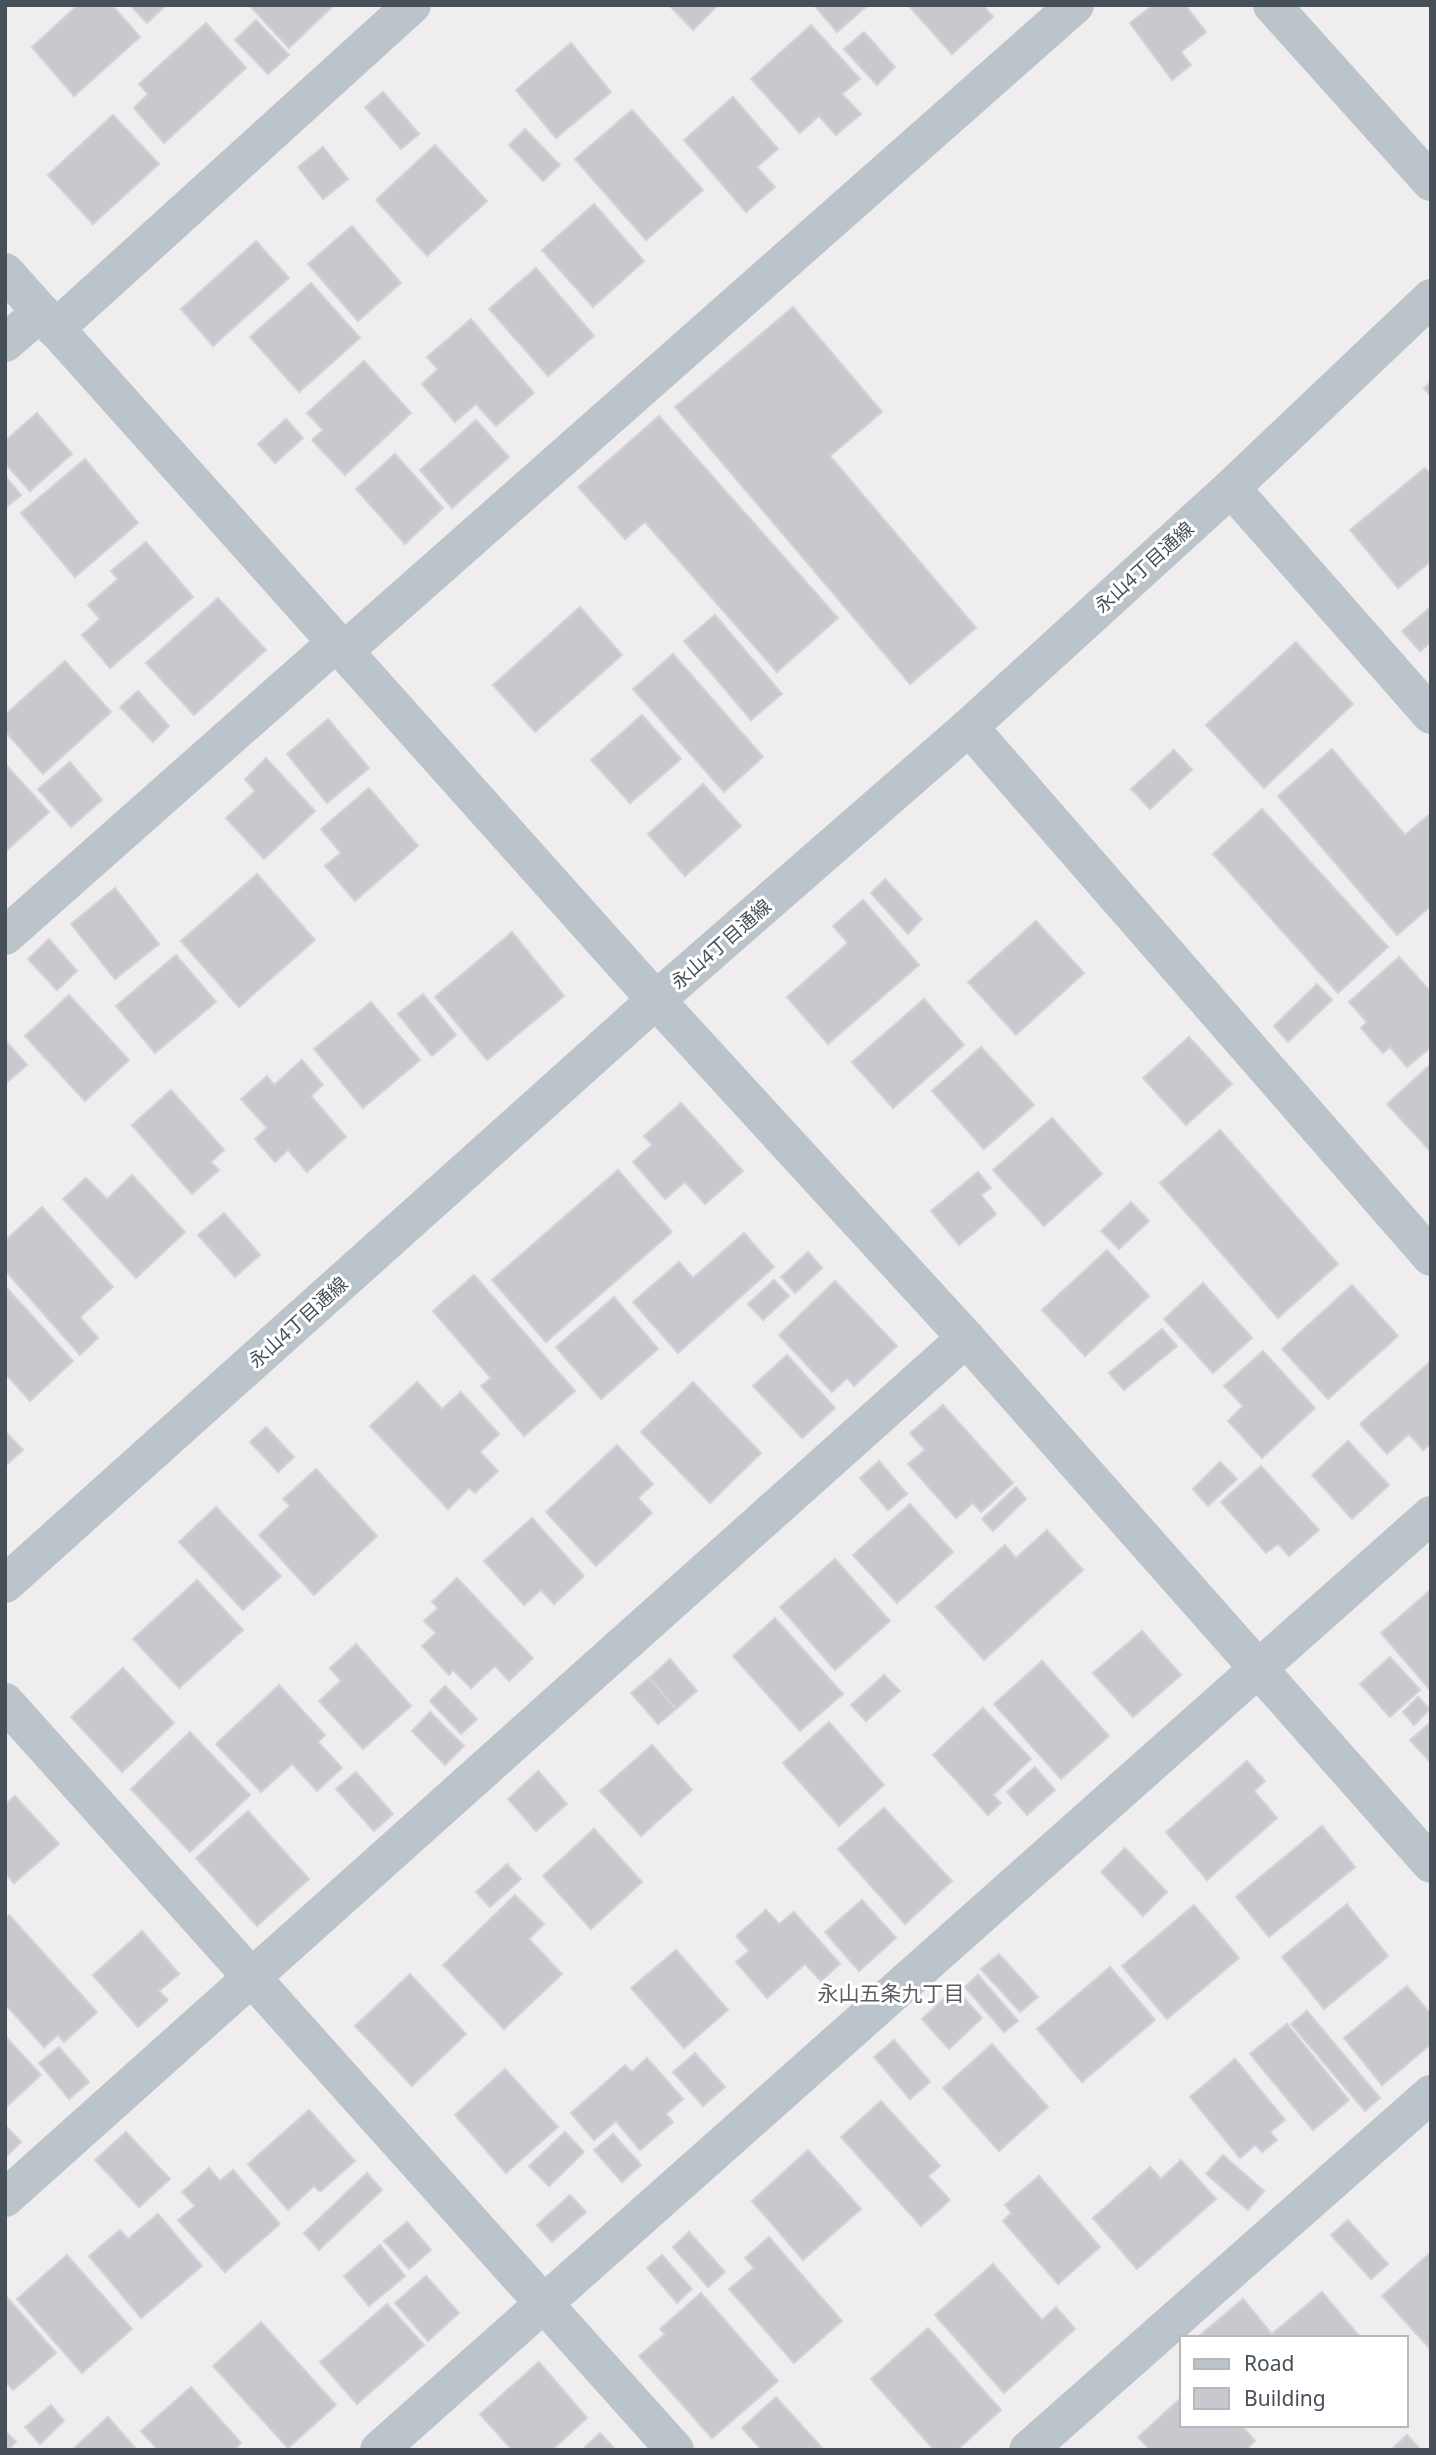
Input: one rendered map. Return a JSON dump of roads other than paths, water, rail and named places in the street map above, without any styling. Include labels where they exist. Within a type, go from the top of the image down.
[{"type":"street","points":[[5,343],[48,320],[412,5]]},
{"type":"street","points":[[5,936],[1075,5]]},
{"type":"street","points":[[1272,5],[1431,182]]},
{"type":"street","points":[[5,272],[656,1000],[966,1338],[1431,1864]]},
{"type":"street","name":"永山4丁目通線","points":[[5,1584],[656,1000],[969,727],[1231,488],[1431,298]]},
{"type":"street","points":[[1231,488],[1431,715]]},
{"type":"street","points":[[969,727],[1431,1256]]},
{"type":"street","points":[[5,2198],[966,1338]]},
{"type":"street","points":[[379,2450],[1431,1515]]},
{"type":"street","points":[[5,1702],[675,2450]]},
{"type":"street","points":[[1028,2450],[1431,2094]]},
{"type":"district","name":"永山五条九丁目","points":[[891,1993]]}]
